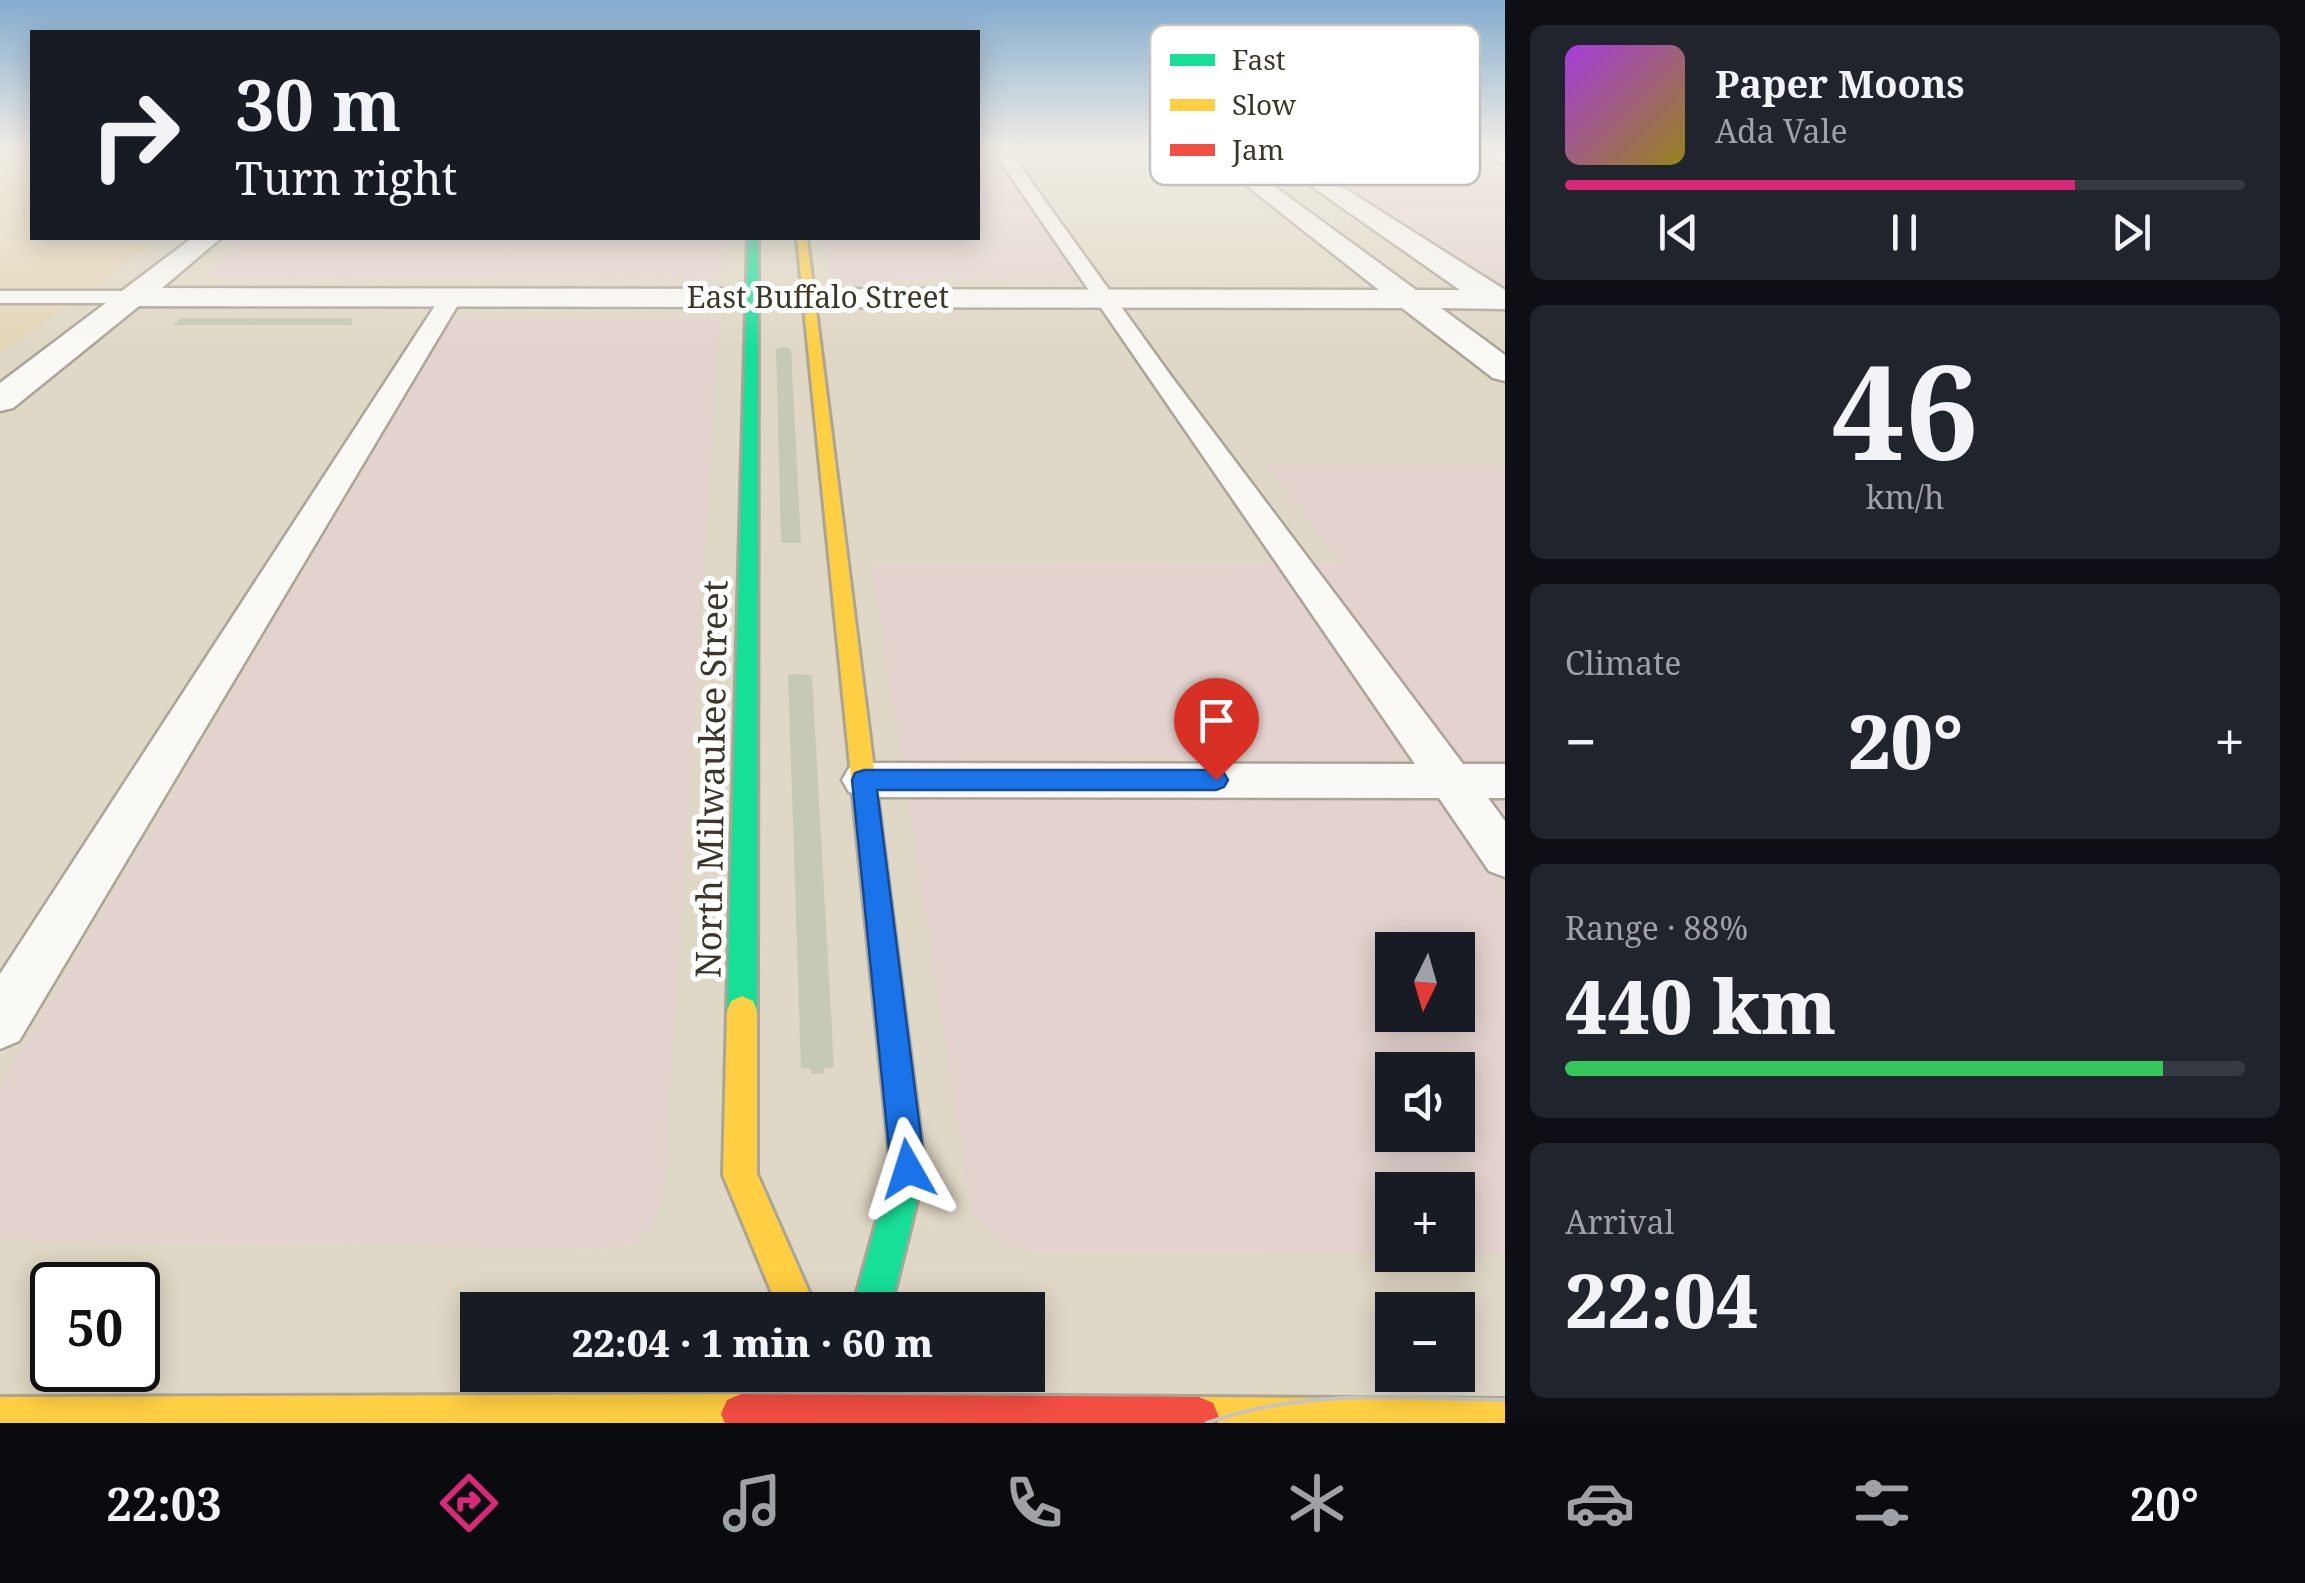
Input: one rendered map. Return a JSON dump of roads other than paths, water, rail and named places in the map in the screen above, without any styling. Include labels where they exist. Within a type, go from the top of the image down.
[{"type":"main road","name":"North Milwaukee Street","points":[[753,240],[740,1175],[790,1292]]},
{"type":"main road","points":[[802,240],[908,1169],[876,1292]]},
{"type":"main road","points":[[0,1417],[842,1405],[1505,1419]]},
{"type":"street","points":[[1297,214],[1505,371]]},
{"type":"street","points":[[1368,214],[1501,302]]},
{"type":"street","points":[[0,400],[205,240]]},
{"type":"street","name":"East Buffalo Street","points":[[132,297],[1501,302]]},
{"type":"lane","points":[[1046,214],[1505,857]]},
{"type":"lane","points":[[0,298],[132,297]]},
{"type":"lane","points":[[0,1022],[451,298]]},
{"type":"lane","points":[[864,780],[1505,781]]},
{"type":"tram line","points":[[1207,1423],[1280,1404],[1317,1400],[1505,1400]]}]
